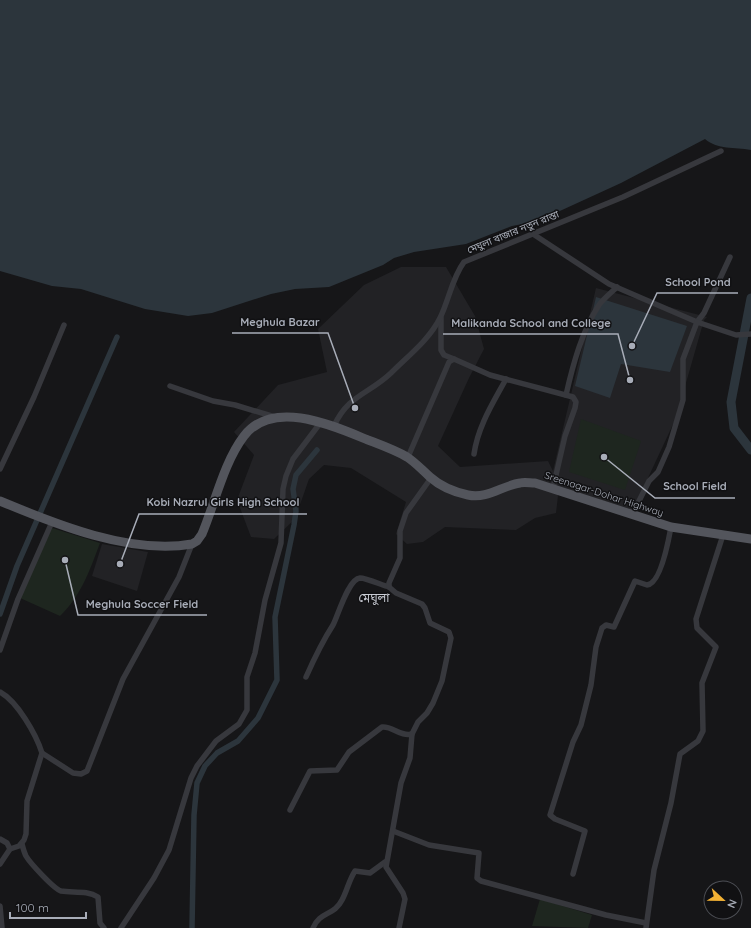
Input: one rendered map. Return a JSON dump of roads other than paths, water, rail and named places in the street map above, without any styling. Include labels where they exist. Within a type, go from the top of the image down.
[{"type":"main road","name":"Sreenagar-Dohar Highway","points":[[192,544],[198,541],[202,534],[227,470],[245,435],[258,423],[280,418],[322,422],[334,426],[408,457],[439,484],[455,491],[478,497],[520,483],[535,483],[671,527],[751,540]]},
{"type":"main road","points":[[0,501],[50,521],[112,540],[147,545],[192,544]]},
{"type":"street","name":"মেঘুলা বাজার নতুন রাস্তা","points":[[334,426],[340,413],[353,399],[390,374],[423,342],[441,316],[464,262],[623,197],[721,151]]},
{"type":"street","points":[[533,234],[609,284],[697,322],[736,335],[751,334]]},
{"type":"street","points":[[632,515],[650,481],[658,472],[669,447],[683,400],[683,359],[697,322],[704,313],[730,257]]},
{"type":"street","points":[[566,395],[574,359],[600,304],[616,287]]},
{"type":"street","points":[[441,316],[442,350],[444,355],[490,374],[573,397],[576,402],[575,408],[565,436],[553,488]]},
{"type":"street","points":[[0,469],[34,397],[64,325]]},
{"type":"street","points":[[408,457],[449,362],[454,359]]},
{"type":"street","points":[[474,454],[476,439],[481,426],[506,379]]},
{"type":"street","points":[[170,386],[213,401],[234,405],[280,418]]},
{"type":"street","points":[[121,928],[154,878],[169,850],[191,778],[197,766],[216,740],[239,724],[247,710],[247,677],[255,653],[265,600],[281,543],[283,489],[286,476],[293,459],[322,422]]},
{"type":"street","points":[[389,587],[390,579],[400,558],[400,531],[406,513],[431,478]]},
{"type":"street","points":[[0,650],[18,599],[50,521]]},
{"type":"street","points":[[573,874],[584,831],[555,819],[550,815],[573,742],[581,726],[596,647],[602,628],[606,625],[614,627],[635,581],[647,585],[653,582],[664,559],[671,527]]},
{"type":"street","points":[[393,831],[429,845],[479,853],[478,878],[481,881],[646,925],[654,870],[671,803],[680,754],[698,741],[703,731],[702,683],[716,647],[697,628],[696,619],[723,535]]},
{"type":"street","points":[[0,692],[7,695],[17,708],[42,753],[73,772],[81,774],[87,771],[123,680],[176,583],[192,544]]},
{"type":"street","points":[[306,678],[326,633],[333,625],[344,597],[355,581],[362,578],[389,587],[396,593],[422,604],[425,608],[430,623],[451,634],[451,647],[442,681],[433,704],[418,722],[412,734],[410,758],[400,784],[393,831],[385,862],[386,867],[403,893],[405,899],[399,928]]},
{"type":"street","points":[[290,810],[310,772],[337,770],[349,752],[382,727],[400,734],[412,734]]},
{"type":"street","points":[[42,753],[27,801],[26,834],[22,844],[26,855],[31,862],[60,891],[77,891],[98,897],[100,923],[104,928]]},
{"type":"street","points":[[0,839],[7,843],[10,849]]},
{"type":"street","points":[[0,864],[10,849],[22,844]]},
{"type":"street","points":[[313,928],[320,916],[333,911],[343,899],[344,893],[355,871],[370,873],[385,862]]},
{"type":"street","points":[[0,906],[2,928]]},
{"type":"waterway","points":[[751,298],[731,402],[734,428],[751,450]]},
{"type":"waterway","points":[[0,614],[17,566],[117,337]]},
{"type":"waterway","points":[[192,928],[194,815],[197,783],[205,766],[217,753],[238,741],[258,718],[277,680],[275,617],[296,511],[293,489],[296,475],[317,450]]},
{"type":"place","name":"School Pond","points":[[632,346]]},
{"type":"place","name":"Malikanda School and College","points":[[630,380]]},
{"type":"place","name":"Meghula Bazar","points":[[355,408]]},
{"type":"place","name":"School Field","points":[[604,457]]},
{"type":"place","name":"Meghula Soccer Field","points":[[65,560]]},
{"type":"place","name":"Kobi Nazrul Girls High School","points":[[120,564]]},
{"type":"district","name":"মেঘুলা","points":[[374,597]]}]
